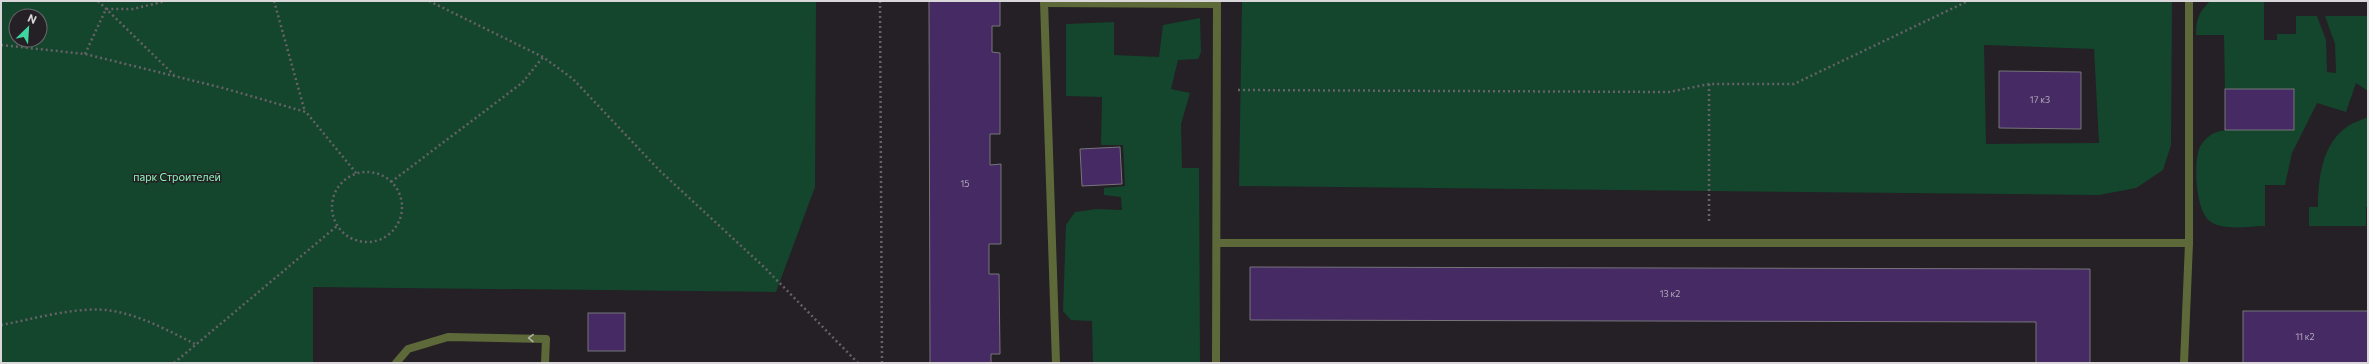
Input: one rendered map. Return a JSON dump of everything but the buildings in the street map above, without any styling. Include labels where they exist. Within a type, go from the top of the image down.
[{"type":"lane","points":[[2184,363],[2189,243],[2189,1]]},
{"type":"lane","points":[[1056,363],[1044,2],[1217,2],[1216,363]]},
{"type":"lane","points":[[1217,243],[2189,243]]},
{"type":"lane","points":[[396,363],[408,349],[448,337],[546,339],[545,363]]},
{"type":"path","points":[[98,1],[174,76]]},
{"type":"path","points":[[106,9],[134,9],[166,1]]},
{"type":"path","points":[[274,1],[306,112],[357,174]]},
{"type":"path","points":[[429,1],[543,56],[573,79],[659,170],[765,268],[858,363]]},
{"type":"path","points":[[880,1],[882,363]]},
{"type":"path","points":[[1217,90],[1669,92],[1709,84],[1794,84],[1968,1]]},
{"type":"path","points":[[85,54],[106,9]]},
{"type":"path","points":[[1,45],[85,54],[174,76],[306,112]]},
{"type":"path","points":[[391,182],[522,83],[543,56]]},
{"type":"path","points":[[1709,84],[1709,243]]},
{"type":"path","points":[[375,173],[391,182],[401,197],[402,215],[398,224],[386,237],[378,241],[360,241],[351,238],[338,226],[333,209],[333,199],[342,184],[357,174],[375,173]]},
{"type":"path","points":[[174,363],[338,226]]},
{"type":"path","points":[[1,325],[70,311],[112,310],[149,321],[195,344]]},
{"type":"green space","name":"парк Строителей","points":[[1,1],[816,1],[815,187],[776,292],[313,287],[313,363],[1,363]]},
{"type":"green space","points":[[1242,1],[2172,1],[2171,145],[2163,170],[2136,188],[2099,195],[1239,186]],"holes":[[[1984,45],[2094,49],[2099,143],[1986,144]]]},
{"type":"green space","points":[[2210,1],[2264,1],[2264,40],[2277,40],[2277,34],[2296,34],[2296,16],[2317,16],[2326,40],[2327,72],[2336,73],[2335,44],[2325,16],[2368,16],[2368,91],[2356,83],[2346,112],[2317,103],[2292,153],[2285,185],[2265,185],[2265,226],[2223,226],[2211,222],[2206,217],[2202,210],[2197,190],[2196,169],[2198,153],[2205,140],[2212,134],[2218,132],[2239,129],[2294,130],[2294,89],[2225,89],[2224,35],[2196,35],[2199,16]]},
{"type":"green space","points":[[1200,18],[1201,52],[1198,59],[1178,60],[1171,89],[1190,93],[1181,124],[1182,168],[1199,168],[1200,363],[1093,363],[1092,321],[1071,320],[1063,311],[1066,225],[1075,212],[1097,209],[1122,210],[1121,197],[1104,195],[1104,188],[1125,186],[1123,145],[1101,145],[1102,97],[1066,96],[1066,24],[1114,22],[1114,55],[1159,57],[1163,25]]},
{"type":"green space","points":[[2368,117],[2368,207],[2366,207],[2366,226],[2309,226],[2309,207],[2318,207],[2319,185],[2323,162],[2332,142],[2339,133],[2348,126]]}]
